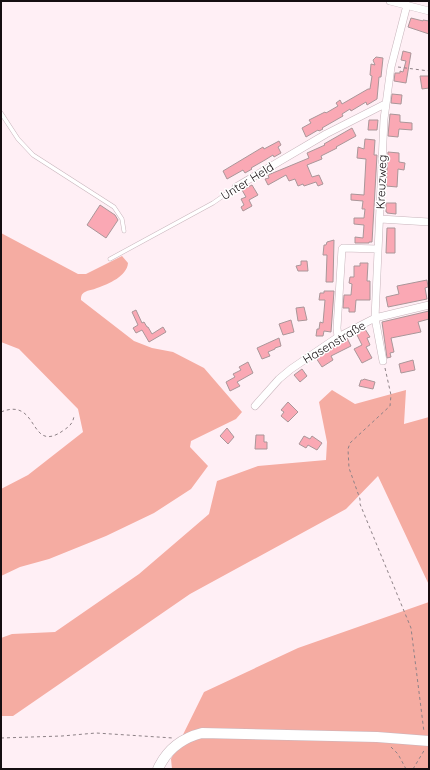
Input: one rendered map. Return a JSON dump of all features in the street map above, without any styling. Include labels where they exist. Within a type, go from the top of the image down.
[{"type":"main road","points":[[158,769],[165,756],[171,749],[185,739],[202,733],[378,737],[426,743]]},
{"type":"street","points":[[390,1],[429,11]]},
{"type":"street","name":"Kreuzweg","points":[[383,361],[375,318],[385,104],[391,67],[407,5]]},
{"type":"street","name":"Unter Held","points":[[236,187],[326,134],[385,104]]},
{"type":"street","points":[[380,219],[429,222]]},
{"type":"street","points":[[338,337],[342,249],[378,249]]},
{"type":"street","name":"Hasenstraße","points":[[256,406],[288,372],[317,350],[338,337],[375,318],[429,305]]},
{"type":"lane","points":[[1,113],[18,139],[33,155],[114,207],[122,219],[124,231]]},
{"type":"lane","name":"Unter Held","points":[[110,259],[213,203],[236,187]]},
{"type":"path","points":[[391,67],[429,71]]},
{"type":"path","points":[[383,361],[391,395],[390,406],[350,443],[348,449],[348,462],[360,499],[360,504],[411,628],[426,743],[412,769]]},
{"type":"path","points":[[1,412],[10,409],[21,410],[25,413],[41,435],[49,437],[57,435],[73,423],[74,416]]},
{"type":"path","points":[[1,738],[62,736],[96,733],[151,735],[185,739]]},
{"type":"path","points":[[378,737],[392,747],[398,754],[406,769]]},
{"type":"shaded area","points":[[1,233],[78,274],[86,274],[122,256],[128,263],[127,268],[121,276],[112,282],[84,293],[81,300],[134,341],[152,348],[173,352],[204,368],[242,412],[236,419],[191,441],[190,447],[208,466],[191,489],[154,513],[106,536],[49,559],[20,567],[1,576],[1,489],[28,475],[83,432],[78,409],[19,349],[1,342]]},
{"type":"shaded area","points":[[332,390],[355,404],[406,390],[404,424],[429,417],[429,585],[378,476],[346,509],[190,594],[13,716],[1,716],[1,638],[12,634],[55,632],[139,574],[209,514],[217,481],[258,466],[326,460],[327,442],[319,402]]},
{"type":"shaded area","points":[[429,602],[429,769],[172,769],[171,759],[204,692],[298,648]]},
{"type":"building","points":[[411,18],[429,21],[429,34],[408,27]]},
{"type":"building","points":[[403,51],[411,53],[406,83],[394,81],[395,73],[400,73],[400,71],[403,72],[406,61],[401,60]]},
{"type":"building","points":[[376,57],[383,58],[381,77],[379,77],[377,99],[367,105],[366,102],[351,111],[350,109],[342,114],[343,116],[322,128],[323,129],[318,130],[306,137],[302,128],[311,123],[309,120],[338,106],[336,103],[340,100],[342,104],[370,89],[372,76],[370,75],[371,64],[375,65],[373,60]]},
{"type":"building","points":[[420,76],[429,76],[429,88],[422,89]]},
{"type":"building","points":[[392,94],[402,95],[401,104],[391,103]]},
{"type":"building","points":[[390,114],[400,115],[400,122],[412,123],[412,130],[399,129],[398,137],[388,136]]},
{"type":"building","points":[[369,120],[378,120],[377,130],[368,130]]},
{"type":"building","points":[[352,128],[356,136],[321,156],[322,159],[307,165],[312,177],[319,175],[323,184],[318,186],[316,182],[304,186],[303,184],[298,186],[295,179],[289,181],[286,175],[268,185],[265,179],[269,178],[268,175],[309,158],[307,153],[325,145],[324,144]]},
{"type":"building","points":[[365,139],[375,140],[374,155],[377,155],[372,242],[355,243],[355,237],[363,238],[364,225],[354,224],[354,218],[364,218],[365,209],[362,209],[363,201],[351,200],[351,194],[364,195],[366,159],[357,158],[358,147],[364,149]]},
{"type":"building","points":[[279,141],[281,145],[278,147],[281,153],[274,157],[273,155],[245,173],[243,170],[227,179],[223,171],[263,147],[264,149]]},
{"type":"building","points":[[388,152],[399,153],[399,162],[405,163],[404,170],[398,169],[397,187],[386,186]]},
{"type":"building","points":[[252,185],[258,195],[249,200],[252,206],[243,211],[241,207],[244,205],[241,199],[246,197],[242,190]]},
{"type":"building","points":[[386,203],[396,203],[396,214],[386,212]]},
{"type":"building","points":[[100,205],[115,215],[118,220],[106,238],[87,225]]},
{"type":"building","points":[[387,228],[395,228],[395,253],[386,253]]},
{"type":"building","points":[[334,240],[333,282],[326,282],[327,255],[323,255],[324,245],[326,245],[327,242]]},
{"type":"building","points":[[301,261],[307,261],[308,271],[298,271],[296,266],[301,265]]},
{"type":"building","points":[[360,263],[368,263],[367,281],[370,281],[370,300],[356,300],[355,312],[349,312],[349,308],[343,308],[344,295],[351,295],[352,284],[349,283],[350,277],[354,277],[354,266],[360,266]]},
{"type":"building","points":[[427,280],[428,287],[425,288],[427,299],[388,307],[386,297],[399,294],[397,286]]},
{"type":"building","points":[[324,291],[334,291],[331,332],[324,331],[323,336],[316,336],[320,322],[323,323],[325,300],[319,300],[320,293],[324,293]]},
{"type":"building","points":[[304,307],[307,320],[298,321],[296,308]]},
{"type":"building","points":[[136,310],[142,323],[144,322],[152,334],[163,327],[166,332],[149,342],[142,330],[136,333],[133,328],[138,325],[132,312]]},
{"type":"building","points":[[429,311],[429,319],[418,322],[421,332],[391,338],[394,352],[390,353],[391,357],[387,358],[382,322]]},
{"type":"building","points":[[291,320],[294,332],[283,335],[279,324]]},
{"type":"building","points":[[365,329],[370,337],[367,338],[370,345],[366,347],[372,358],[362,363],[354,349],[362,345],[356,333]]},
{"type":"building","points":[[279,338],[281,346],[268,352],[270,356],[262,359],[257,348]]},
{"type":"building","points":[[347,338],[351,346],[331,356],[333,360],[322,367],[316,358]]},
{"type":"building","points":[[413,360],[415,370],[401,373],[399,364]]},
{"type":"building","points":[[248,362],[253,373],[237,382],[240,386],[230,391],[226,382],[235,377],[233,374],[241,370],[239,367]]},
{"type":"building","points":[[302,369],[307,376],[300,382],[294,375]]},
{"type":"building","points":[[364,379],[375,382],[373,389],[359,386],[361,380]]},
{"type":"building","points":[[288,402],[298,412],[288,422],[281,416],[284,412],[281,410]]},
{"type":"building","points":[[227,428],[234,437],[228,444],[220,436]]},
{"type":"building","points":[[256,435],[264,435],[264,442],[267,442],[267,449],[255,449]]},
{"type":"building","points":[[304,436],[310,439],[312,436],[322,443],[317,450],[308,445],[306,448],[299,444]]}]
